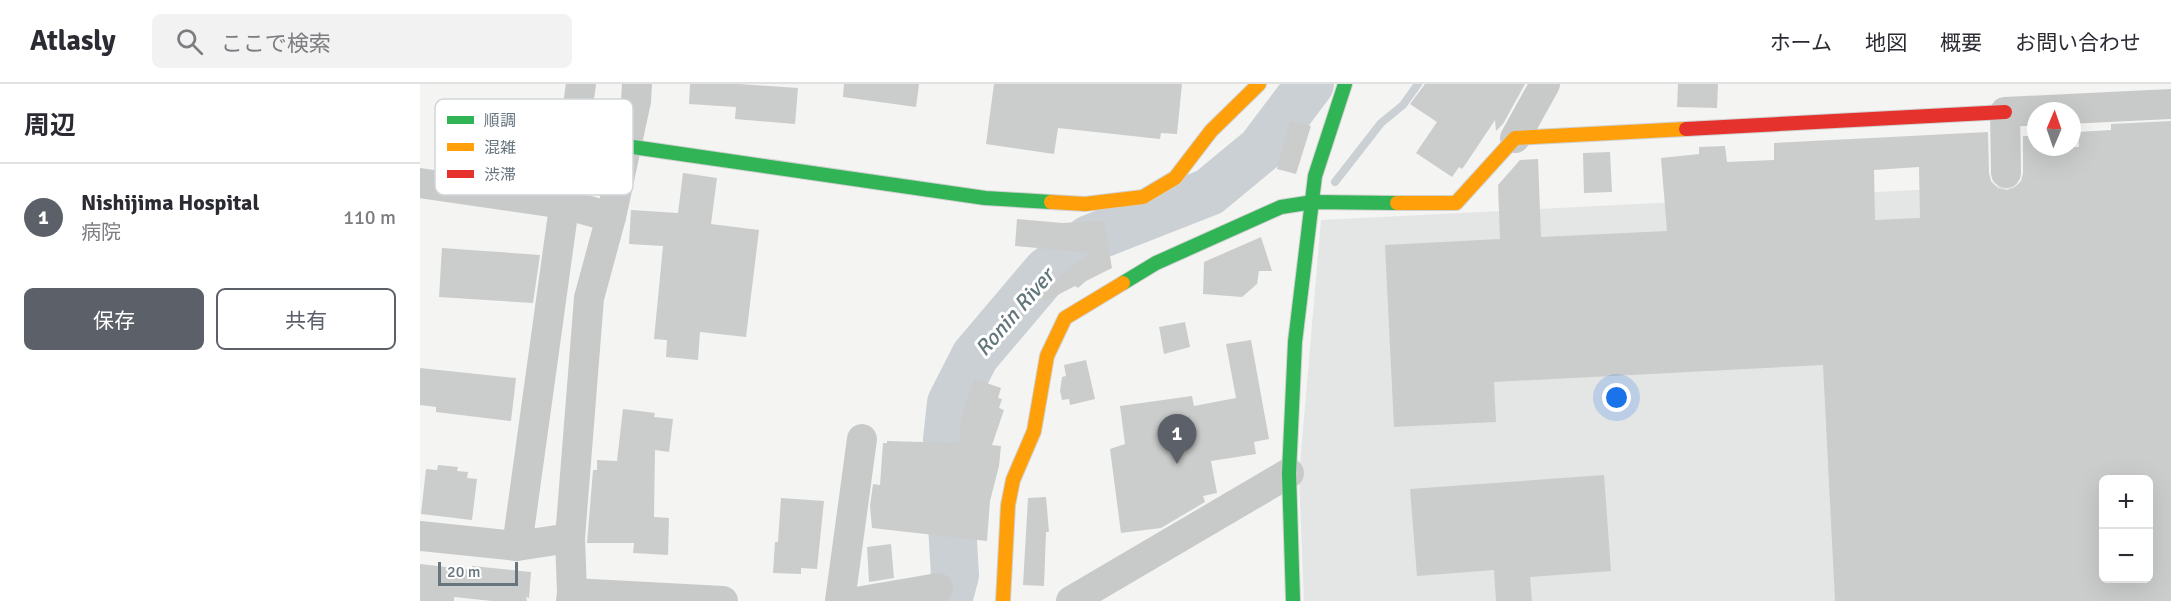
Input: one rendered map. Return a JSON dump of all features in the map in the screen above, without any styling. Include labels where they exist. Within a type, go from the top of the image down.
[{"type":"street","points":[[579,99],[581,84]]},
{"type":"street","points":[[633,114],[637,84]]},
{"type":"street","points":[[633,147],[985,198],[1085,204],[1143,197],[1175,178],[1211,131],[1258,84]]},
{"type":"street","points":[[1293,601],[1288,473],[1295,342],[1315,176],[1345,84]]},
{"type":"street","points":[[1003,601],[1008,505],[1013,480],[1034,431],[1047,356],[1065,318],[1156,263],[1281,207],[1312,202],[1456,203],[1515,138],[1545,84]]},
{"type":"street","points":[[1515,138],[2171,104]]},
{"type":"street","points":[[2005,112],[2006,173]]},
{"type":"street","points":[[420,183],[435,185]]},
{"type":"street","points":[[502,195],[564,204],[611,217]]},
{"type":"street","points":[[517,546],[565,195]]},
{"type":"street","points":[[616,195],[589,298],[570,538],[572,597],[723,601]]},
{"type":"street","points":[[840,601],[862,439]]},
{"type":"street","points":[[1071,601],[1288,473]]},
{"type":"street","points":[[420,536],[517,546],[570,538]]},
{"type":"street","points":[[862,601],[938,588]]},
{"type":"shaded area","points":[[2171,177],[2171,601],[1304,601],[1299,476],[1321,220]]},
{"type":"building","points":[[690,84],[739,84],[798,88],[795,124],[735,119],[736,107],[689,104]]},
{"type":"building","points":[[844,84],[919,84],[916,107],[843,97]]},
{"type":"building","points":[[994,84],[1182,84],[1177,134],[1161,133],[1160,139],[1058,128],[1054,154],[986,144]]},
{"type":"building","points":[[1425,84],[1525,84],[1503,124],[1496,131],[1495,120],[1462,169],[1459,167],[1452,177],[1416,153],[1437,122],[1410,104]]},
{"type":"building","points":[[1678,84],[1718,84],[1717,108],[1677,107]]},
{"type":"building","points":[[1290,121],[1311,126],[1296,174],[1277,169]]},
{"type":"building","points":[[2171,121],[2171,601],[1835,601],[1823,365],[1494,382],[1496,422],[1394,427],[1385,245],[1500,239],[1498,185],[1520,160],[1538,159],[1541,237],[1667,231],[1661,158],[1699,154],[1699,147],[1725,146],[1727,162],[1774,160],[1774,143],[1988,132],[1991,181],[1998,188],[2007,190],[2015,187],[2021,181],[2023,136],[2027,136],[2027,156],[2081,156],[2081,132],[2111,130],[2111,124]],"holes":[[[1919,167],[1920,218],[1875,220],[1874,170]]]},
{"type":"building","points":[[1610,152],[1612,192],[1584,193],[1583,153]]},
{"type":"building","points":[[683,173],[717,178],[711,224],[759,230],[746,337],[700,332],[698,360],[666,357],[667,340],[654,339],[663,246],[629,244],[631,210],[678,213]]},
{"type":"building","points":[[1017,219],[1062,223],[1104,221],[1112,268],[1086,281],[1078,288],[1075,286],[1044,302],[1038,291],[1091,253],[1015,246]]},
{"type":"building","points":[[1261,237],[1272,271],[1259,271],[1257,284],[1242,297],[1203,294],[1204,262]]},
{"type":"building","points":[[442,248],[540,255],[533,303],[439,297]]},
{"type":"building","points":[[1185,322],[1190,347],[1164,354],[1159,327]]},
{"type":"building","points":[[1251,340],[1269,439],[1254,442],[1256,454],[1211,461],[1217,493],[1203,496],[1205,502],[1161,528],[1121,533],[1110,449],[1125,444],[1120,406],[1192,396],[1194,406],[1236,398],[1226,344]]},
{"type":"building","points":[[1086,360],[1095,399],[1070,405],[1069,399],[1062,400],[1060,391],[1062,377],[1066,376],[1064,365]]},
{"type":"building","points":[[420,368],[516,378],[511,421],[436,412],[436,407],[420,405]]},
{"type":"building","points":[[975,379],[1001,388],[998,398],[1002,399],[999,408],[1004,410],[992,445],[1001,446],[999,466],[990,501],[987,541],[872,528],[870,506],[873,484],[880,485],[883,443],[887,441],[959,443],[962,414]]},
{"type":"building","points":[[623,409],[655,413],[654,417],[673,419],[669,452],[655,450],[654,517],[669,518],[668,555],[633,553],[634,543],[587,543],[593,470],[597,470],[597,460],[617,461]]},
{"type":"building","points":[[438,465],[458,467],[457,471],[468,472],[467,478],[477,479],[472,520],[421,514],[426,469],[437,470]]},
{"type":"building","points":[[1604,475],[1611,571],[1530,577],[1532,601],[1496,601],[1494,570],[1417,576],[1410,489]]},
{"type":"building","points":[[1046,497],[1049,532],[1046,532],[1044,586],[1023,585],[1028,498]]},
{"type":"building","points":[[781,498],[824,501],[817,569],[801,568],[801,574],[773,573]]},
{"type":"building","points":[[891,544],[894,578],[869,582],[867,547]]},
{"type":"building","points":[[420,564],[472,570],[472,566],[531,572],[529,598],[526,597],[527,601],[492,601],[454,597],[454,601],[420,601]]},
{"type":"waterway","name":"Ronin River","points":[[948,601],[955,575],[947,440],[951,403],[975,356],[1047,271],[1089,239],[1209,192],[1261,149],[1310,84]]},
{"type":"waterway","points":[[1335,182],[1381,123],[1403,105],[1418,84]]},
{"type":"traffic: fast","points":[[1293,601],[1289,473],[1295,342],[1315,176],[1345,84]]},
{"type":"traffic: fast","points":[[633,147],[985,198],[1051,202]]},
{"type":"traffic: fast","points":[[1123,283],[1156,263],[1281,207],[1313,202],[1397,203]]},
{"type":"traffic: slow","points":[[1051,202],[1085,204],[1143,197],[1175,178],[1211,131],[1259,84]]},
{"type":"traffic: slow","points":[[1397,203],[1456,203],[1515,138],[1686,129]]},
{"type":"traffic: slow","points":[[1003,601],[1008,505],[1013,480],[1034,431],[1047,356],[1065,318],[1123,283]]},
{"type":"traffic: jam","points":[[1686,129],[2005,112]]},
{"type":"place","name":"Nishijima Hospital","points":[[1177,464]]}]
